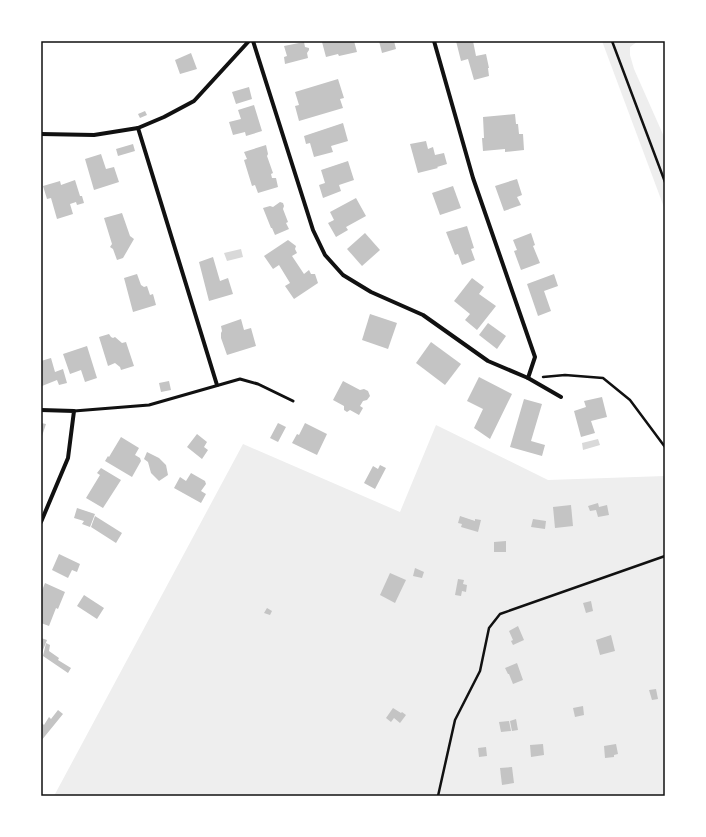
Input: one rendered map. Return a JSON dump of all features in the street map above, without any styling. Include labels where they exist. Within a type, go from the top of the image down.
[{"type":"street","points":[[41,134],[94,135],[138,128],[164,117],[194,101],[249,41]]},
{"type":"street","points":[[253,41],[313,230],[325,255],[343,275],[371,292],[424,315],[488,361],[528,378],[561,397]]},
{"type":"street","points":[[434,41],[473,178],[535,357],[528,378]]},
{"type":"street","points":[[138,128],[217,385]]},
{"type":"street","points":[[41,410],[74,411],[68,458],[41,522]]},
{"type":"lane","points":[[74,411],[150,405],[240,379],[258,384],[293,402]]},
{"type":"path","points":[[612,41],[665,182]]},
{"type":"path","points":[[528,378],[565,374],[603,378],[630,400],[665,447]]},
{"type":"path","points":[[438,796],[455,720],[480,671],[489,628],[500,614],[665,556]]},
{"type":"shaded area","points":[[602,41],[638,41],[630,47],[630,55],[634,69],[665,139],[665,210]]},
{"type":"shaded area","points":[[241,249],[243,257],[227,261],[224,253]]},
{"type":"shaded area","points":[[436,425],[548,480],[665,476],[665,796],[54,796],[243,444],[400,512]]},
{"type":"shaded area","points":[[598,439],[600,445],[583,450],[582,443]]},
{"type":"building","points":[[354,41],[357,52],[326,57],[322,42]]},
{"type":"building","points":[[379,41],[394,41],[396,49],[382,53]]},
{"type":"building","points":[[456,41],[473,41],[476,56],[486,54],[489,76],[474,80],[468,59],[461,61]]},
{"type":"building","points":[[304,42],[305,47],[309,48],[307,53],[308,58],[285,64],[284,57],[287,56],[284,46]]},
{"type":"building","points":[[191,53],[197,69],[180,74],[175,60]]},
{"type":"building","points":[[338,79],[344,98],[340,99],[343,108],[299,121],[295,106],[299,105],[295,92]]},
{"type":"building","points":[[249,87],[252,99],[236,104],[232,92]]},
{"type":"building","points":[[254,105],[262,131],[246,136],[245,132],[233,135],[229,122],[241,119],[238,110]]},
{"type":"building","points":[[145,111],[147,115],[140,118],[138,114]]},
{"type":"building","points":[[515,114],[519,134],[523,134],[524,150],[505,152],[505,149],[483,151],[483,117]]},
{"type":"building","points":[[343,123],[348,141],[331,146],[333,152],[314,157],[310,143],[306,144],[304,136]]},
{"type":"building","points":[[426,141],[428,149],[433,147],[435,155],[444,153],[447,164],[418,173],[410,144]]},
{"type":"building","points":[[133,144],[135,151],[118,156],[116,149]]},
{"type":"building","points":[[266,145],[267,156],[273,173],[271,174],[272,178],[276,178],[278,187],[258,193],[255,185],[252,186],[244,160],[247,159],[244,152]]},
{"type":"building","points":[[101,154],[106,169],[114,167],[119,182],[94,190],[85,159]]},
{"type":"building","points":[[348,161],[354,180],[339,185],[341,191],[323,198],[319,185],[325,183],[321,170]]},
{"type":"building","points":[[517,179],[522,195],[517,197],[521,205],[504,211],[495,186]]},
{"type":"building","points":[[75,180],[84,203],[77,205],[76,202],[70,204],[73,214],[57,219],[51,198],[47,199],[43,186],[60,181],[61,185]]},
{"type":"building","points":[[453,186],[461,208],[440,215],[432,193]]},
{"type":"building","points":[[356,198],[366,216],[346,227],[348,230],[336,237],[328,223],[334,220],[330,212]]},
{"type":"building","points":[[280,202],[283,203],[284,206],[283,209],[288,222],[286,223],[289,229],[275,235],[263,208],[270,206],[273,207]]},
{"type":"building","points":[[122,213],[130,236],[134,239],[123,258],[117,260],[113,249],[110,247],[112,244],[104,218]]},
{"type":"building","points":[[467,226],[474,248],[471,249],[475,260],[462,265],[458,254],[455,255],[446,232]]},
{"type":"building","points":[[365,233],[380,250],[362,266],[347,249]]},
{"type":"building","points":[[531,233],[535,245],[533,246],[540,263],[521,270],[514,251],[517,250],[513,240]]},
{"type":"building","points":[[288,240],[296,246],[295,249],[297,253],[292,256],[304,274],[309,270],[311,274],[315,274],[318,283],[294,299],[285,286],[290,283],[279,265],[273,269],[264,256]]},
{"type":"building","points":[[213,257],[220,281],[228,278],[233,294],[209,301],[199,262]]},
{"type":"building","points":[[137,274],[141,285],[144,287],[147,286],[150,295],[153,294],[156,305],[133,312],[124,278]]},
{"type":"building","points":[[554,274],[558,286],[544,291],[551,311],[538,316],[527,284]]},
{"type":"building","points":[[472,278],[484,287],[479,294],[496,306],[477,330],[465,320],[470,314],[454,301]]},
{"type":"building","points":[[370,314],[397,323],[388,349],[362,340]]},
{"type":"building","points":[[241,319],[244,330],[251,328],[256,346],[227,355],[221,338],[221,326]]},
{"type":"building","points":[[488,323],[506,336],[497,349],[479,335]]},
{"type":"building","points":[[109,334],[111,337],[115,337],[122,343],[126,342],[134,366],[121,370],[115,363],[108,366],[99,337]]},
{"type":"building","points":[[431,342],[461,364],[445,385],[416,363]]},
{"type":"building","points":[[87,346],[97,378],[85,382],[81,370],[70,374],[63,354]]},
{"type":"building","points":[[51,358],[55,372],[63,369],[67,383],[59,385],[57,380],[42,386],[41,361]]},
{"type":"building","points":[[479,377],[512,394],[490,439],[474,428],[483,409],[467,401]]},
{"type":"building","points":[[169,381],[171,390],[161,392],[159,383]]},
{"type":"building","points":[[343,381],[360,390],[364,389],[368,391],[370,396],[367,400],[363,401],[360,406],[363,408],[359,415],[350,410],[347,412],[344,410],[344,406],[333,400]]},
{"type":"building","points":[[602,397],[607,417],[591,421],[595,433],[581,437],[574,411],[586,407],[584,401]]},
{"type":"building","points":[[524,399],[542,404],[531,441],[545,445],[542,456],[510,447]]},
{"type":"building","points":[[41,423],[46,424],[41,439]]},
{"type":"building","points":[[278,423],[286,427],[278,442],[270,438]]},
{"type":"building","points":[[305,423],[327,434],[317,455],[292,443],[297,434],[299,435]]},
{"type":"building","points":[[197,434],[207,442],[204,447],[208,450],[202,459],[187,447]]},
{"type":"building","points":[[121,437],[139,448],[135,455],[140,458],[141,461],[132,477],[105,461]]},
{"type":"building","points":[[147,452],[159,458],[166,465],[168,475],[159,481],[151,473],[148,462],[144,459]]},
{"type":"building","points":[[380,465],[386,468],[375,489],[364,483],[373,466],[378,469]]},
{"type":"building","points":[[101,468],[121,480],[103,508],[86,498],[100,475],[97,473]]},
{"type":"building","points":[[191,473],[205,481],[206,484],[201,491],[206,494],[201,503],[174,488],[180,477],[186,481]]},
{"type":"building","points":[[598,503],[599,507],[607,505],[609,515],[598,517],[596,510],[590,511],[588,506]]},
{"type":"building","points":[[571,505],[573,526],[555,528],[553,507]]},
{"type":"building","points":[[77,508],[95,514],[90,527],[82,524],[84,521],[74,518]]},
{"type":"building","points":[[95,516],[122,533],[116,543],[91,527]]},
{"type":"building","points":[[460,516],[475,521],[475,519],[481,520],[478,532],[461,527],[462,524],[458,523]]},
{"type":"building","points":[[533,519],[546,521],[545,529],[531,527]]},
{"type":"building","points":[[506,541],[506,552],[494,552],[494,542]]},
{"type":"building","points":[[59,554],[80,564],[77,572],[72,570],[68,578],[52,570]]},
{"type":"building","points":[[415,568],[424,572],[422,578],[413,576]]},
{"type":"building","points":[[390,573],[406,580],[395,603],[380,595]]},
{"type":"building","points":[[458,579],[464,580],[463,584],[467,585],[466,592],[462,591],[461,596],[455,595]]},
{"type":"building","points":[[45,583],[65,592],[58,609],[56,608],[49,626],[41,623],[41,593]]},
{"type":"building","points":[[84,595],[104,608],[97,619],[77,606]]},
{"type":"building","points":[[591,601],[593,611],[586,613],[583,603]]},
{"type":"building","points":[[267,608],[272,611],[270,615],[264,613]]},
{"type":"building","points":[[518,626],[524,640],[513,645],[511,641],[513,640],[509,631]]},
{"type":"building","points":[[611,635],[615,651],[600,655],[596,640]]},
{"type":"building","points":[[41,638],[47,640],[41,655]]},
{"type":"building","points":[[46,643],[50,645],[49,651],[59,658],[58,660],[71,668],[68,673],[43,656]]},
{"type":"building","points":[[517,663],[523,680],[513,684],[505,668]]},
{"type":"building","points":[[656,689],[658,699],[652,700],[649,690]]},
{"type":"building","points":[[583,706],[584,715],[575,717],[573,708]]},
{"type":"building","points":[[393,708],[406,715],[400,723],[394,718],[391,722],[386,718]]},
{"type":"building","points":[[58,710],[63,714],[41,741],[41,722],[44,725],[49,717],[51,719]]},
{"type":"building","points":[[516,719],[518,730],[512,731],[510,721]]},
{"type":"building","points":[[509,721],[511,731],[501,732],[499,722]]},
{"type":"building","points":[[543,744],[544,755],[531,757],[530,745]]},
{"type":"building","points":[[616,744],[618,754],[614,755],[614,757],[605,758],[604,746]]},
{"type":"building","points":[[486,747],[487,756],[479,757],[478,748]]},
{"type":"building","points":[[512,767],[514,783],[502,785],[500,768]]}]
